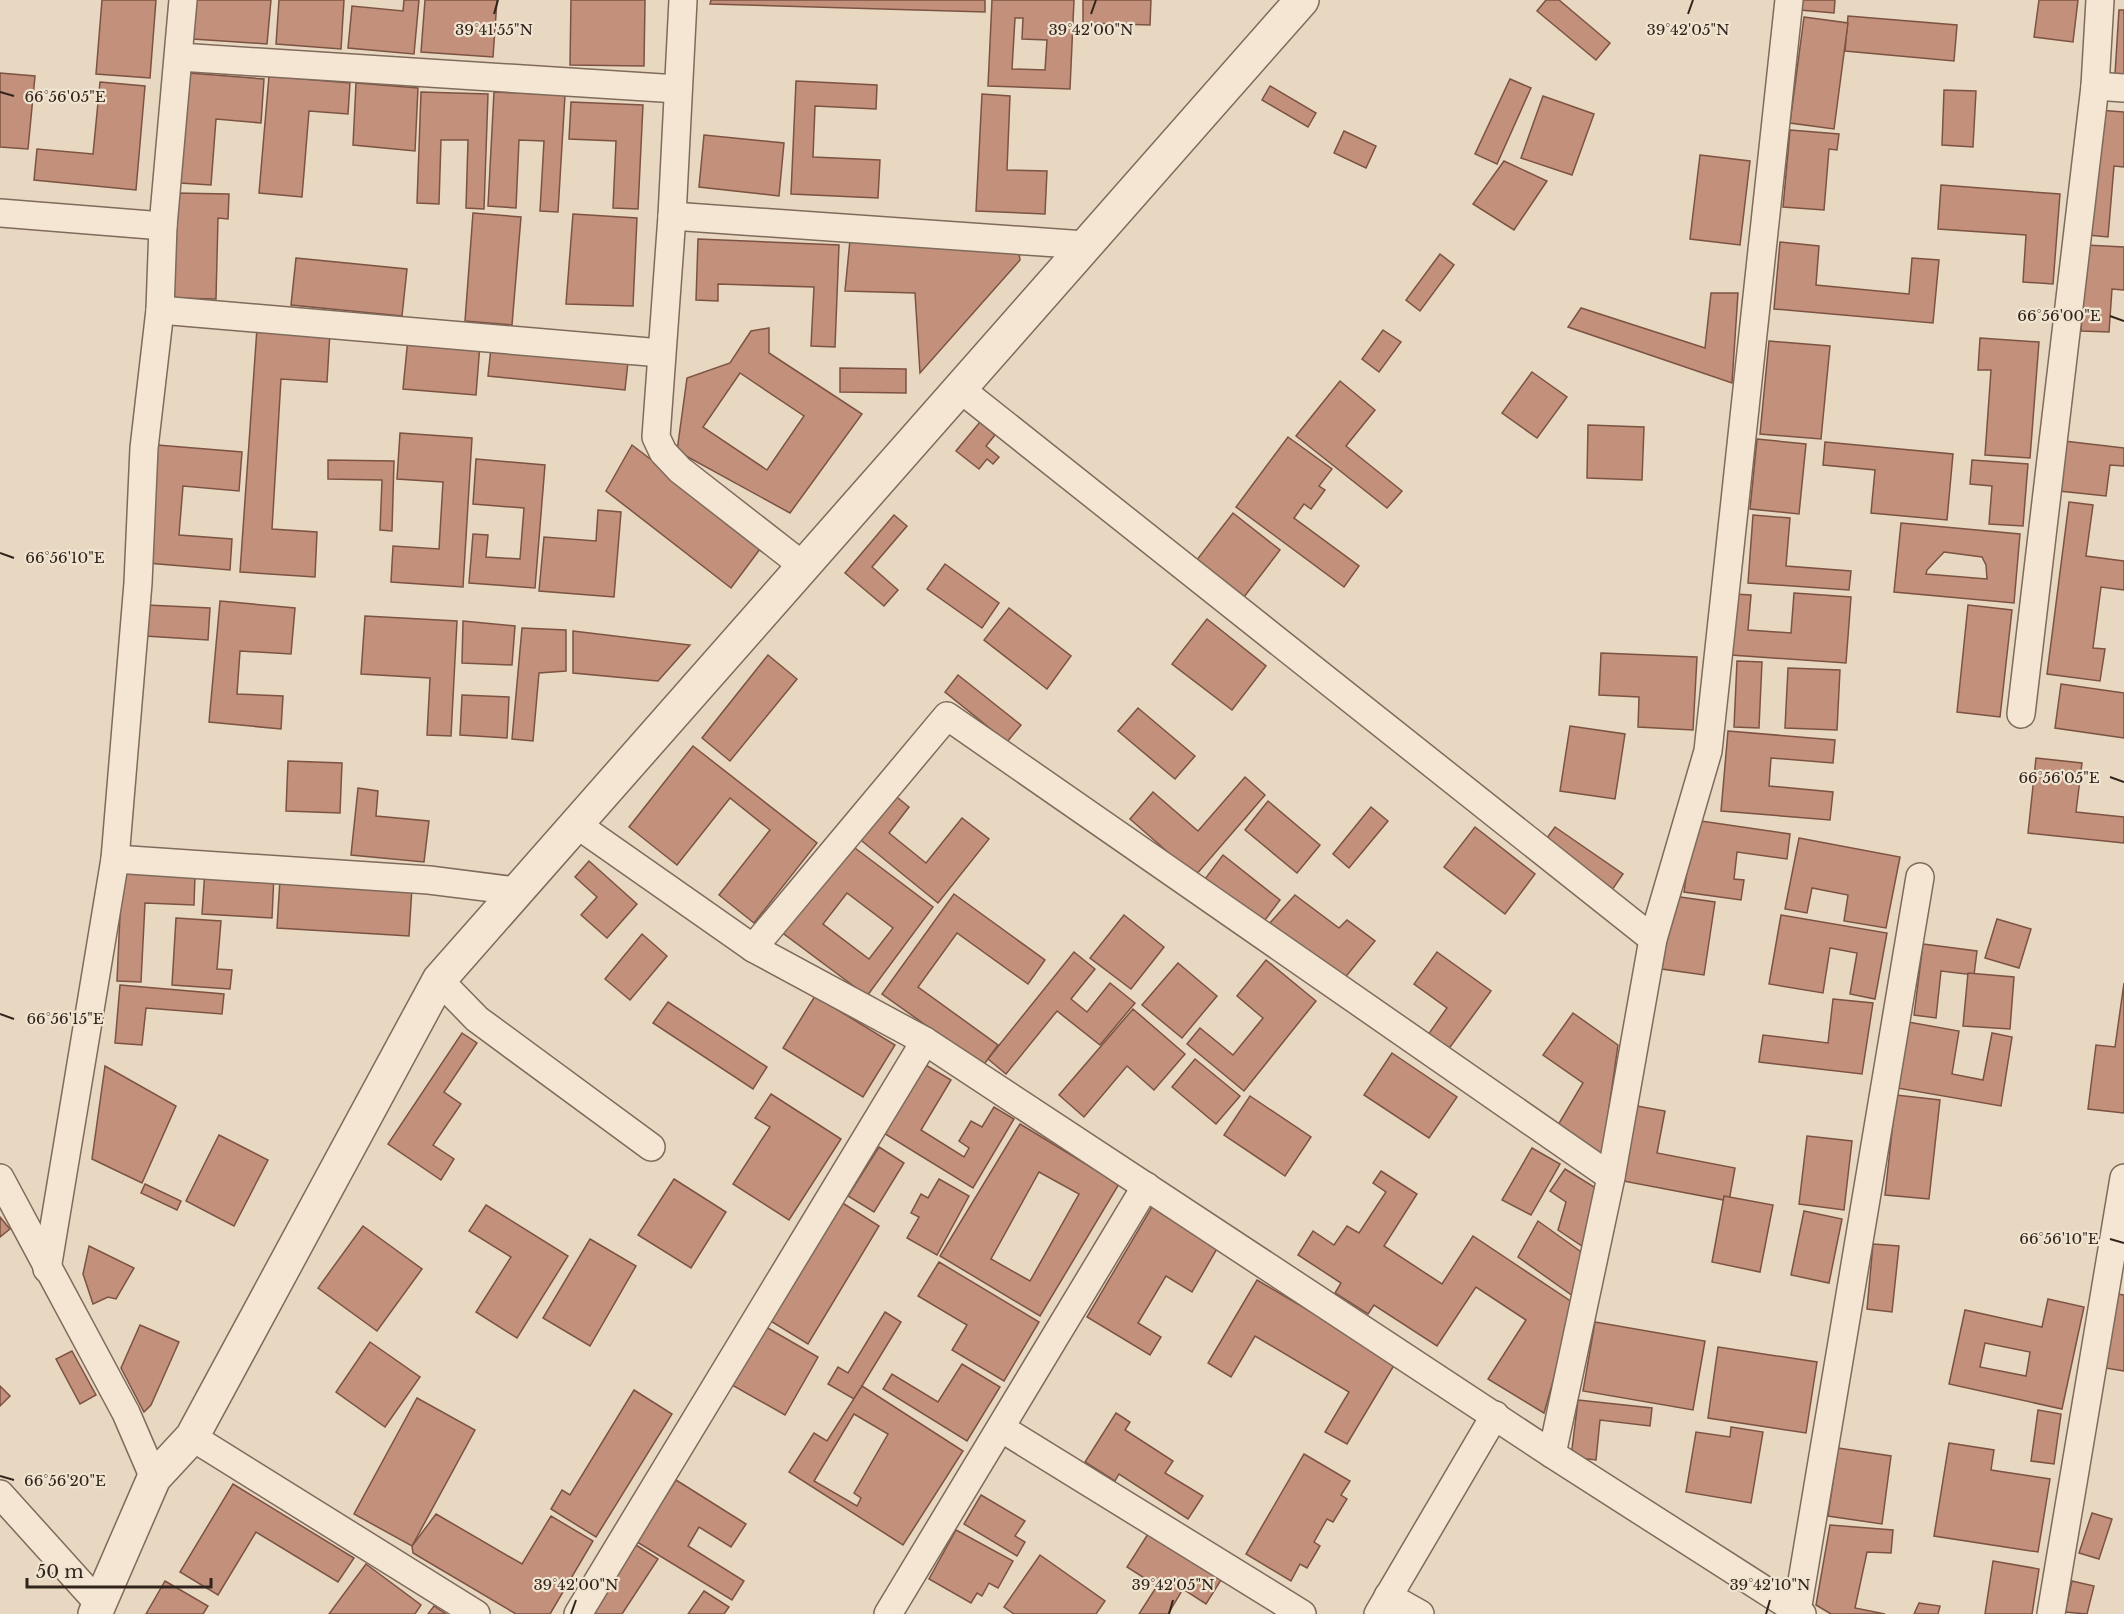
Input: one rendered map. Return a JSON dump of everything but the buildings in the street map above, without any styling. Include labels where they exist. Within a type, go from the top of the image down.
[{"type":"street","points":[[47,1269],[115,859],[138,583],[144,448],[160,310],[163,226],[183,0]]},
{"type":"street","points":[[683,0],[672,216],[656,437],[663,452],[708,493],[802,565]]},
{"type":"street","points":[[0,1494],[98,1610],[154,1478],[192,1437],[439,980],[802,565],[1302,0]]},
{"type":"street","points":[[1552,1454],[1611,1177],[1653,939],[1708,750],[1789,0]]},
{"type":"street","points":[[2021,714],[2095,86],[2100,0]]},
{"type":"street","points":[[179,57],[678,89]]},
{"type":"street","points":[[2095,86],[2124,88]]},
{"type":"street","points":[[0,213],[163,226]]},
{"type":"street","points":[[672,216],[1085,245]]},
{"type":"street","points":[[160,310],[662,353]]},
{"type":"street","points":[[959,388],[1653,939]]},
{"type":"street","points":[[753,948],[947,716],[1611,1177]]},
{"type":"street","points":[[576,824],[753,948],[925,1041],[1552,1454],[1800,1612],[1920,877]]},
{"type":"street","points":[[115,859],[429,880],[516,891]]},
{"type":"street","points":[[439,980],[477,1019],[651,1147]]},
{"type":"street","points":[[579,1614],[925,1041]]},
{"type":"street","points":[[0,1178],[126,1413],[154,1478]]},
{"type":"street","points":[[2051,1614],[2124,1178]]},
{"type":"street","points":[[888,1614],[1146,1186]]},
{"type":"street","points":[[1420,1614],[1383,1605],[1495,1415]]},
{"type":"street","points":[[1001,1428],[1302,1614]]},
{"type":"street","points":[[192,1437],[476,1614]]}]
